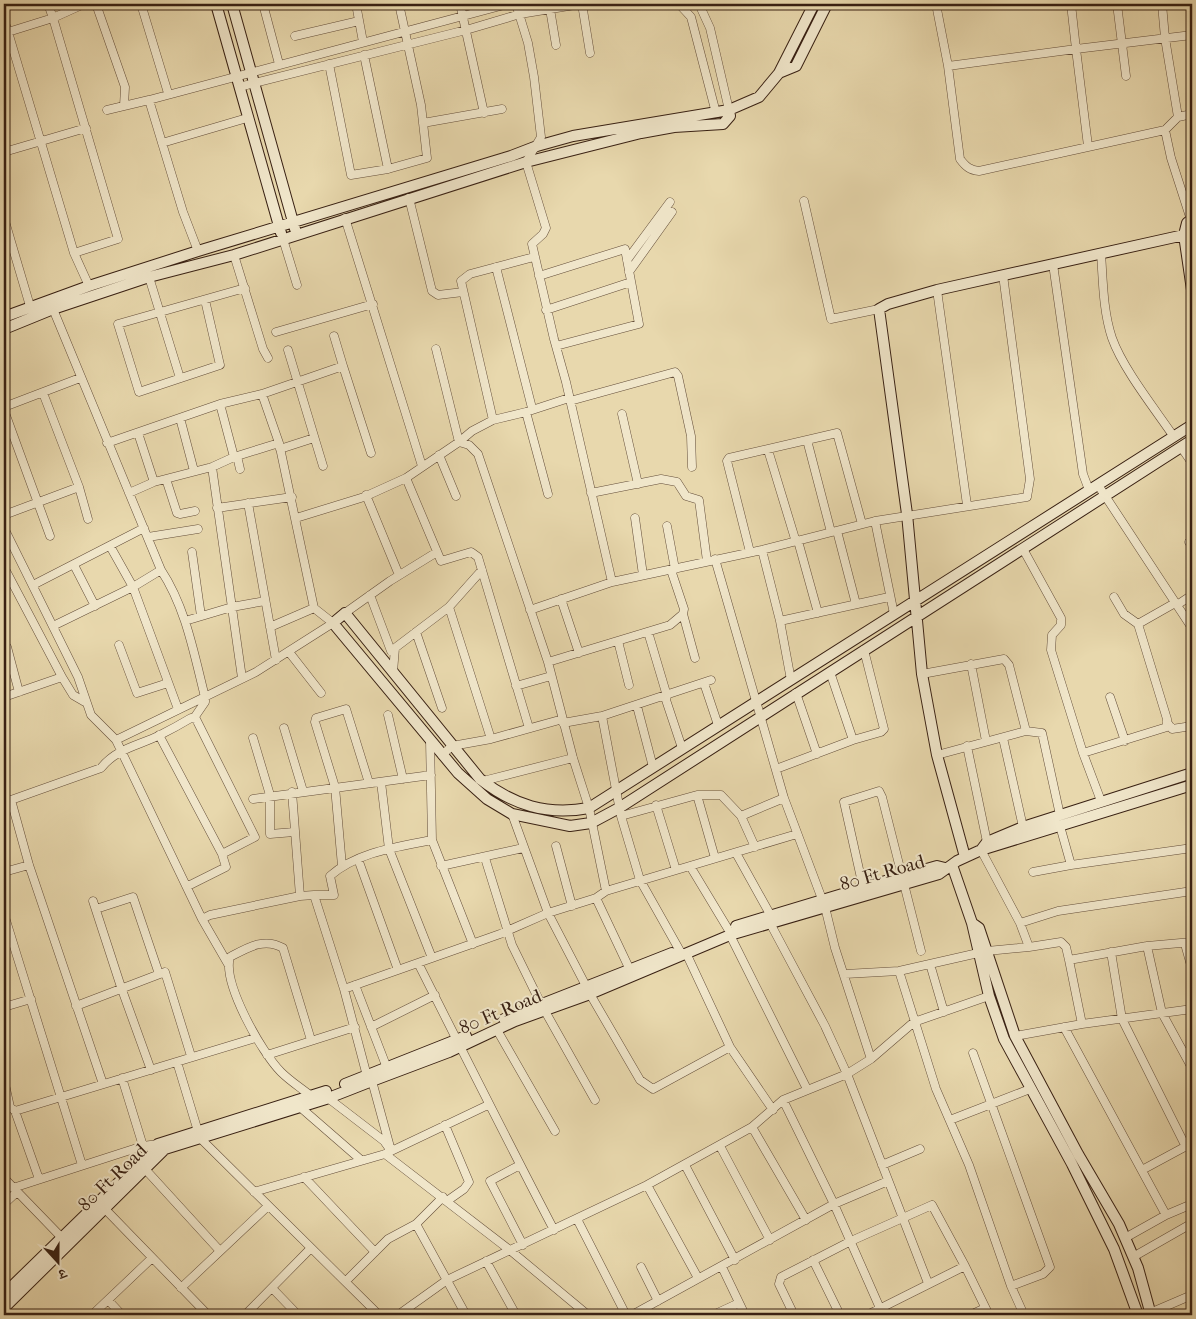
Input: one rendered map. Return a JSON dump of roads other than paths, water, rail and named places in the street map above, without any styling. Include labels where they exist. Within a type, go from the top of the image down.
[{"type":"street","points":[[48,4],[118,239],[74,253]]},
{"type":"street","points":[[8,32],[53,18],[84,4]]},
{"type":"street","points":[[96,4],[125,87],[124,106]]},
{"type":"street","points":[[141,4],[168,93]]},
{"type":"street","points":[[216,4],[247,118],[297,285]]},
{"type":"street","points":[[232,4],[296,234]]},
{"type":"street","points":[[262,4],[279,64]]},
{"type":"street","points":[[356,4],[363,42]]},
{"type":"street","points":[[329,64],[349,171],[355,176],[427,158],[423,123],[399,4]]},
{"type":"street","points":[[460,4],[484,114]]},
{"type":"street","points":[[107,110],[508,4]]},
{"type":"street","points":[[516,4],[528,43],[538,102],[540,137],[537,146],[526,162]]},
{"type":"street","points":[[239,87],[466,30],[520,14],[582,4],[590,53]]},
{"type":"street","points":[[679,4],[691,17],[716,113]]},
{"type":"street","points":[[4,329],[53,309],[149,277],[234,255],[345,218],[526,162],[641,133],[674,127],[723,124],[730,116],[729,110],[710,28],[699,4]]},
{"type":"street","points":[[4,317],[30,306],[198,251],[407,186],[512,156],[537,146],[573,136],[604,133],[675,118],[729,110],[759,97],[779,74],[814,4]]},
{"type":"street","points":[[779,74],[796,66],[826,4]]},
{"type":"street","points":[[936,4],[948,66],[960,159],[966,167],[979,171],[1164,130],[1178,117],[1192,114]]},
{"type":"street","points":[[1071,4],[1088,146]]},
{"type":"street","points":[[1117,4],[1126,76]]},
{"type":"street","points":[[1162,4],[1165,38],[1178,117]]},
{"type":"street","points":[[550,9],[556,45]]},
{"type":"street","points":[[4,20],[39,142],[74,253],[89,286]]},
{"type":"street","points":[[295,36],[359,21]]},
{"type":"street","points":[[948,66],[1192,36]]},
{"type":"street","points":[[364,55],[388,169]]},
{"type":"street","points":[[149,100],[183,212],[198,251]]},
{"type":"street","points":[[423,123],[484,114],[502,109]]},
{"type":"street","points":[[162,143],[247,118]]},
{"type":"street","points":[[4,152],[86,128]]},
{"type":"street","points":[[1164,130],[1171,158],[1192,219],[1186,223],[1187,269],[1192,290]]},
{"type":"street","points":[[526,162],[546,228],[543,234],[532,244],[534,257],[570,399],[612,582]]},
{"type":"street","points":[[409,198],[432,290],[438,295],[463,292]]},
{"type":"street","points":[[804,201],[831,319],[880,309],[888,304],[937,290],[1101,253],[1187,240]]},
{"type":"street","points":[[627,260],[670,202]]},
{"type":"street","points":[[629,272],[672,212]]},
{"type":"street","points":[[4,218],[30,306]]},
{"type":"street","points":[[345,218],[422,466]]},
{"type":"street","points":[[539,276],[625,249],[639,324],[556,346]]},
{"type":"street","points":[[1101,253],[1105,304],[1112,339],[1130,371],[1174,437]]},
{"type":"street","points":[[234,255],[246,288],[263,349],[268,358]]},
{"type":"street","points":[[493,420],[463,292],[462,278],[534,257]]},
{"type":"street","points":[[1053,264],[1083,474],[1094,487],[1106,496],[1192,628]]},
{"type":"street","points":[[496,267],[548,494]]},
{"type":"street","points":[[530,610],[612,582],[762,550],[875,521],[907,514],[1027,497],[1029,492],[1029,469],[1003,275]]},
{"type":"street","points":[[149,277],[180,378]]},
{"type":"street","points":[[546,310],[631,282]]},
{"type":"street","points":[[205,300],[220,365],[139,392],[118,324],[246,288]]},
{"type":"street","points":[[937,290],[967,505]]},
{"type":"street","points":[[276,332],[373,304]]},
{"type":"street","points":[[53,309],[107,443],[161,570],[170,583],[185,620],[205,697],[205,702],[194,718],[159,736],[119,751],[109,758],[101,768],[11,800],[28,865],[103,1084]]},
{"type":"street","points":[[880,309],[907,514],[922,674],[937,755],[965,857]]},
{"type":"street","points":[[334,336],[371,453]]},
{"type":"street","points":[[436,349],[459,442]]},
{"type":"street","points":[[288,350],[322,466]]},
{"type":"street","points":[[107,443],[138,434],[220,404],[262,394],[343,366]]},
{"type":"street","points":[[296,518],[366,495],[406,478],[472,431],[493,420],[675,372],[678,376],[691,436],[692,467]]},
{"type":"street","points":[[50,536],[4,408],[80,378]]},
{"type":"street","points":[[43,393],[79,487],[88,519]]},
{"type":"street","points":[[262,394],[279,446],[292,497],[314,608],[333,623],[458,773],[487,799],[512,814],[570,826],[591,822],[620,812],[656,806],[697,794],[721,795],[741,816],[755,847]]},
{"type":"street","points":[[220,404],[240,469]]},
{"type":"street","points":[[622,414],[638,484]]},
{"type":"street","points":[[180,418],[194,471]]},
{"type":"street","points":[[345,613],[452,746],[484,781],[505,797],[537,808],[564,811],[589,808],[1192,425]]},
{"type":"street","points":[[138,434],[154,482]]},
{"type":"street","points":[[750,552],[728,459],[838,434],[862,524]]},
{"type":"street","points":[[129,493],[154,482],[212,467],[235,457],[314,438]]},
{"type":"street","points":[[807,440],[856,604]]},
{"type":"street","points":[[620,812],[760,716],[1192,440]]},
{"type":"street","points":[[459,442],[469,445],[478,454],[548,662],[573,758],[589,808],[606,891]]},
{"type":"street","points":[[1181,447],[1192,463]]},
{"type":"street","points":[[768,450],[818,612]]},
{"type":"street","points":[[439,455],[456,496]]},
{"type":"street","points":[[212,467],[216,481],[217,508],[242,678]]},
{"type":"street","points":[[406,478],[437,552],[443,561],[475,553],[482,570],[529,728]]},
{"type":"street","points":[[166,479],[177,513],[195,511]]},
{"type":"street","points":[[591,493],[672,480],[677,482],[686,496],[698,500],[711,560],[784,798],[824,903],[871,1059]]},
{"type":"street","points":[[4,515],[79,487]]},
{"type":"street","points":[[366,495],[399,575]]},
{"type":"street","points":[[217,508],[292,497]]},
{"type":"street","points":[[248,504],[276,660]]},
{"type":"street","points":[[635,518],[643,575]]},
{"type":"street","points":[[875,521],[894,614]]},
{"type":"street","points":[[667,526],[673,569],[695,658]]},
{"type":"street","points":[[4,528],[78,677],[91,715],[116,740],[119,751],[188,886],[202,919],[228,964]]},
{"type":"street","points":[[33,586],[144,528]]},
{"type":"street","points":[[148,537],[198,529]]},
{"type":"street","points":[[4,548],[12,543]]},
{"type":"street","points":[[110,546],[133,587],[178,709]]},
{"type":"street","points":[[1023,549],[1061,618],[1061,625],[1052,635],[1051,650],[1083,753],[1101,801]]},
{"type":"street","points":[[762,550],[780,621],[791,680]]},
{"type":"street","points":[[192,552],[201,616]]},
{"type":"street","points":[[116,740],[276,660],[333,623],[399,575],[437,552]]},
{"type":"street","points":[[74,564],[95,606]]},
{"type":"street","points":[[4,567],[62,677],[73,694],[85,702]]},
{"type":"street","points":[[53,626],[133,587],[161,570]]},
{"type":"street","points":[[370,596],[391,651],[449,608],[482,570]]},
{"type":"street","points":[[1138,624],[1192,595]]},
{"type":"street","points":[[780,621],[889,596]]},
{"type":"street","points":[[1114,597],[1124,614],[1138,624],[1167,722],[1172,729],[1192,726]]},
{"type":"street","points":[[561,599],[579,653]]},
{"type":"street","points":[[185,620],[232,607],[265,601]]},
{"type":"street","points":[[270,627],[314,608]]},
{"type":"street","points":[[449,608],[491,739]]},
{"type":"street","points":[[548,662],[670,625],[683,614]]},
{"type":"street","points":[[416,632],[442,708]]},
{"type":"street","points":[[648,632],[682,748]]},
{"type":"street","points":[[618,641],[629,685]]},
{"type":"street","points":[[119,645],[137,693],[168,683]]},
{"type":"street","points":[[6,647],[19,692]]},
{"type":"street","points":[[392,672],[395,648]]},
{"type":"street","points":[[776,769],[853,740],[881,732],[884,729],[864,650]]},
{"type":"street","points":[[289,652],[321,693]]},
{"type":"street","points":[[922,674],[1004,659],[1009,665],[1026,731]]},
{"type":"street","points":[[971,664],[986,741]]},
{"type":"street","points":[[830,672],[853,740]]},
{"type":"street","points":[[516,686],[551,676]]},
{"type":"street","points":[[4,698],[62,677]]},
{"type":"street","points":[[442,755],[452,746],[491,739],[563,721],[602,716],[708,682],[718,725]]},
{"type":"street","points":[[796,693],[817,754]]},
{"type":"street","points":[[1110,697],[1125,740]]},
{"type":"street","points":[[637,706],[653,766]]},
{"type":"street","points":[[342,866],[335,787],[315,722],[316,718],[346,709],[369,783]]},
{"type":"street","points":[[388,715],[403,779]]},
{"type":"street","points":[[602,716],[620,812],[640,880],[684,953],[730,1047],[773,1110]]},
{"type":"street","points":[[194,718],[255,837],[222,854]]},
{"type":"street","points":[[1083,753],[1158,731],[1167,727],[1167,722]]},
{"type":"street","points":[[284,728],[303,791]]},
{"type":"street","points":[[937,755],[1026,731],[1042,733],[1060,815]]},
{"type":"street","points":[[159,736],[222,854],[226,867],[188,886]]},
{"type":"street","points":[[253,738],[270,795],[270,834],[294,832]]},
{"type":"street","points":[[1003,738],[1023,827]]},
{"type":"street","points":[[430,740],[432,840],[440,866],[472,944]]},
{"type":"street","points":[[967,746],[984,846],[1020,923],[1029,947]]},
{"type":"street","points":[[484,781],[573,758]]},
{"type":"street","points":[[1138,1315],[1114,1249],[1072,1164],[1004,1039],[989,996],[979,928],[972,923],[948,866],[1023,827],[1192,773]]},
{"type":"street","points":[[253,799],[292,792],[431,776]]},
{"type":"street","points":[[381,782],[389,849],[432,958]]},
{"type":"street","points":[[984,846],[1060,826],[1192,785]]},
{"type":"street","points":[[863,888],[844,802],[878,791],[882,797],[921,951]]},
{"type":"street","points":[[292,792],[300,896]]},
{"type":"street","points":[[697,794],[715,858]]},
{"type":"street","points":[[741,816],[784,798]]},
{"type":"street","points":[[656,806],[676,870]]},
{"type":"street","points":[[512,814],[548,913],[588,990],[640,1080],[653,1089],[730,1047]]},
{"type":"street","points":[[1060,826],[1071,865]]},
{"type":"street","points":[[344,988],[508,931],[548,913],[596,898],[606,891],[797,834]]},
{"type":"street","points":[[202,919],[210,915],[300,896],[334,895],[330,876],[342,866],[389,849],[432,840]]},
{"type":"street","points":[[556,846],[572,906]]},
{"type":"street","points":[[440,866],[485,858],[523,848]]},
{"type":"street","points":[[1033,872],[1192,848]]},
{"type":"street","points":[[736,853],[826,1026],[847,1074],[928,1283]]},
{"type":"street","points":[[485,858],[508,931],[543,1007],[596,1100]]},
{"type":"street","points":[[358,859],[398,970]]},
{"type":"street","points":[[4,872],[28,865]]},
{"type":"street","points":[[690,866],[729,932],[807,1089]]},
{"type":"street","name":"80 Ft Road","points":[[4,1308],[158,1144],[199,1135],[328,1098],[370,1078],[543,1007],[684,953],[729,932],[903,880],[937,866],[948,866]]},
{"type":"street","name":"80 Ft Road","points":[[824,903],[863,888],[903,880]]},
{"type":"street","points":[[1020,923],[1058,911],[1192,891]]},
{"type":"street","points":[[314,895],[344,988],[389,1152]]},
{"type":"street","points":[[151,1070],[121,987],[95,905],[133,897],[159,974]]},
{"type":"street","points":[[596,898],[630,970]]},
{"type":"street","points":[[4,914],[82,1165]]},
{"type":"street","points":[[845,974],[899,971],[983,953],[1060,942],[1066,947],[1082,1024]]},
{"type":"street","points":[[1069,960],[1147,946],[1189,943],[1192,969]]},
{"type":"street","points":[[311,1040],[283,948],[275,944],[256,944],[230,958],[228,974],[255,1038],[281,1072],[312,1096]]},
{"type":"street","points":[[1147,946],[1162,1013],[1192,1068]]},
{"type":"street","points":[[1111,952],[1122,1019],[1189,1145],[1142,1170]]},
{"type":"street","name":"80 Ft Road","points":[[588,990],[630,970],[684,953]]},
{"type":"street","points":[[983,953],[1015,1036],[1125,1238],[1133,1257],[1150,1314],[1192,1295]]},
{"type":"street","points":[[418,963],[488,1105],[554,1230]]},
{"type":"street","points":[[930,964],[944,1012]]},
{"type":"street","points":[[899,971],[936,1089],[969,1165],[1011,1286],[1024,1315]]},
{"type":"street","points":[[76,1006],[121,987],[165,972],[191,1056]]},
{"type":"street","points":[[355,985],[387,1068]]},
{"type":"street","points":[[371,1027],[435,996]]},
{"type":"street","points":[[398,1315],[407,1313],[447,1280],[511,1251],[686,1165],[752,1127],[783,1100],[847,1074],[871,1059],[914,1022],[989,996]]},
{"type":"street","points":[[4,1007],[31,999]]},
{"type":"street","name":"80 Ft Road","points":[[4,1294],[104,1209],[166,1149],[199,1135],[370,1078],[387,1068],[497,1030],[543,1007]]},
{"type":"street","points":[[1015,1036],[1082,1024],[1192,1009]]},
{"type":"street","points":[[267,1055],[354,1027]]},
{"type":"street","points":[[1064,1027],[1166,1215]]},
{"type":"street","points":[[497,1030],[555,1131]]},
{"type":"street","points":[[15,1111],[255,1038]]},
{"type":"street","points":[[973,1053],[1050,1267],[1043,1274],[1011,1286]]},
{"type":"street","points":[[177,1062],[199,1135],[379,1315]]},
{"type":"street","points":[[122,1078],[143,1146]]},
{"type":"street","points":[[4,1080],[10,1107],[15,1111],[39,1179]]},
{"type":"street","points":[[950,1120],[993,1105],[1030,1089]]},
{"type":"street","points":[[328,1098],[384,1142],[389,1152],[445,1199],[588,1315]]},
{"type":"street","points":[[783,1100],[834,1204],[881,1312]]},
{"type":"street","points":[[254,1192],[389,1152],[488,1105]]},
{"type":"street","points":[[300,1107],[361,1160]]},
{"type":"street","points":[[346,1281],[388,1239],[416,1224],[445,1199],[464,1190],[469,1182],[445,1125]]},
{"type":"street","points":[[752,1127],[806,1220]]},
{"type":"street","points":[[4,1204],[15,1190],[39,1179],[143,1146],[158,1144]]},
{"type":"street","points":[[720,1146],[770,1240]]},
{"type":"street","points":[[882,1165],[920,1149]]},
{"type":"street","points":[[520,1165],[490,1181],[523,1245]]},
{"type":"street","points":[[686,1165],[735,1260]]},
{"type":"street","points":[[145,1170],[220,1251]]},
{"type":"street","points":[[4,1178],[66,1241]]},
{"type":"street","points":[[304,1178],[375,1252]]},
{"type":"street","points":[[632,1315],[834,1204],[888,1181]]},
{"type":"street","points":[[646,1185],[698,1278]]},
{"type":"street","points":[[1125,1238],[1166,1215],[1192,1204]]},
{"type":"street","points":[[794,1315],[779,1280],[781,1277],[851,1241],[932,1205],[987,1312],[970,1315]]},
{"type":"street","points":[[181,1288],[268,1206]]},
{"type":"street","points":[[104,1209],[208,1315]]},
{"type":"street","points":[[577,1219],[626,1315]]},
{"type":"street","points":[[416,1224],[466,1315]]},
{"type":"street","points":[[1133,1257],[1189,1225]]},
{"type":"street","points":[[245,1315],[311,1248]]},
{"type":"street","points":[[92,1315],[152,1258]]},
{"type":"street","points":[[813,1260],[840,1315]]},
{"type":"street","points":[[486,1261],[516,1315]]},
{"type":"street","points":[[867,1315],[881,1312],[928,1283],[965,1266]]},
{"type":"street","points":[[641,1267],[658,1301]]},
{"type":"street","points":[[722,1267],[745,1315]]},
{"type":"street","points":[[272,1288],[298,1315]]},
{"type":"street","points":[[108,1300],[122,1315]]},
{"type":"street","points":[[713,1315],[739,1303]]}]
